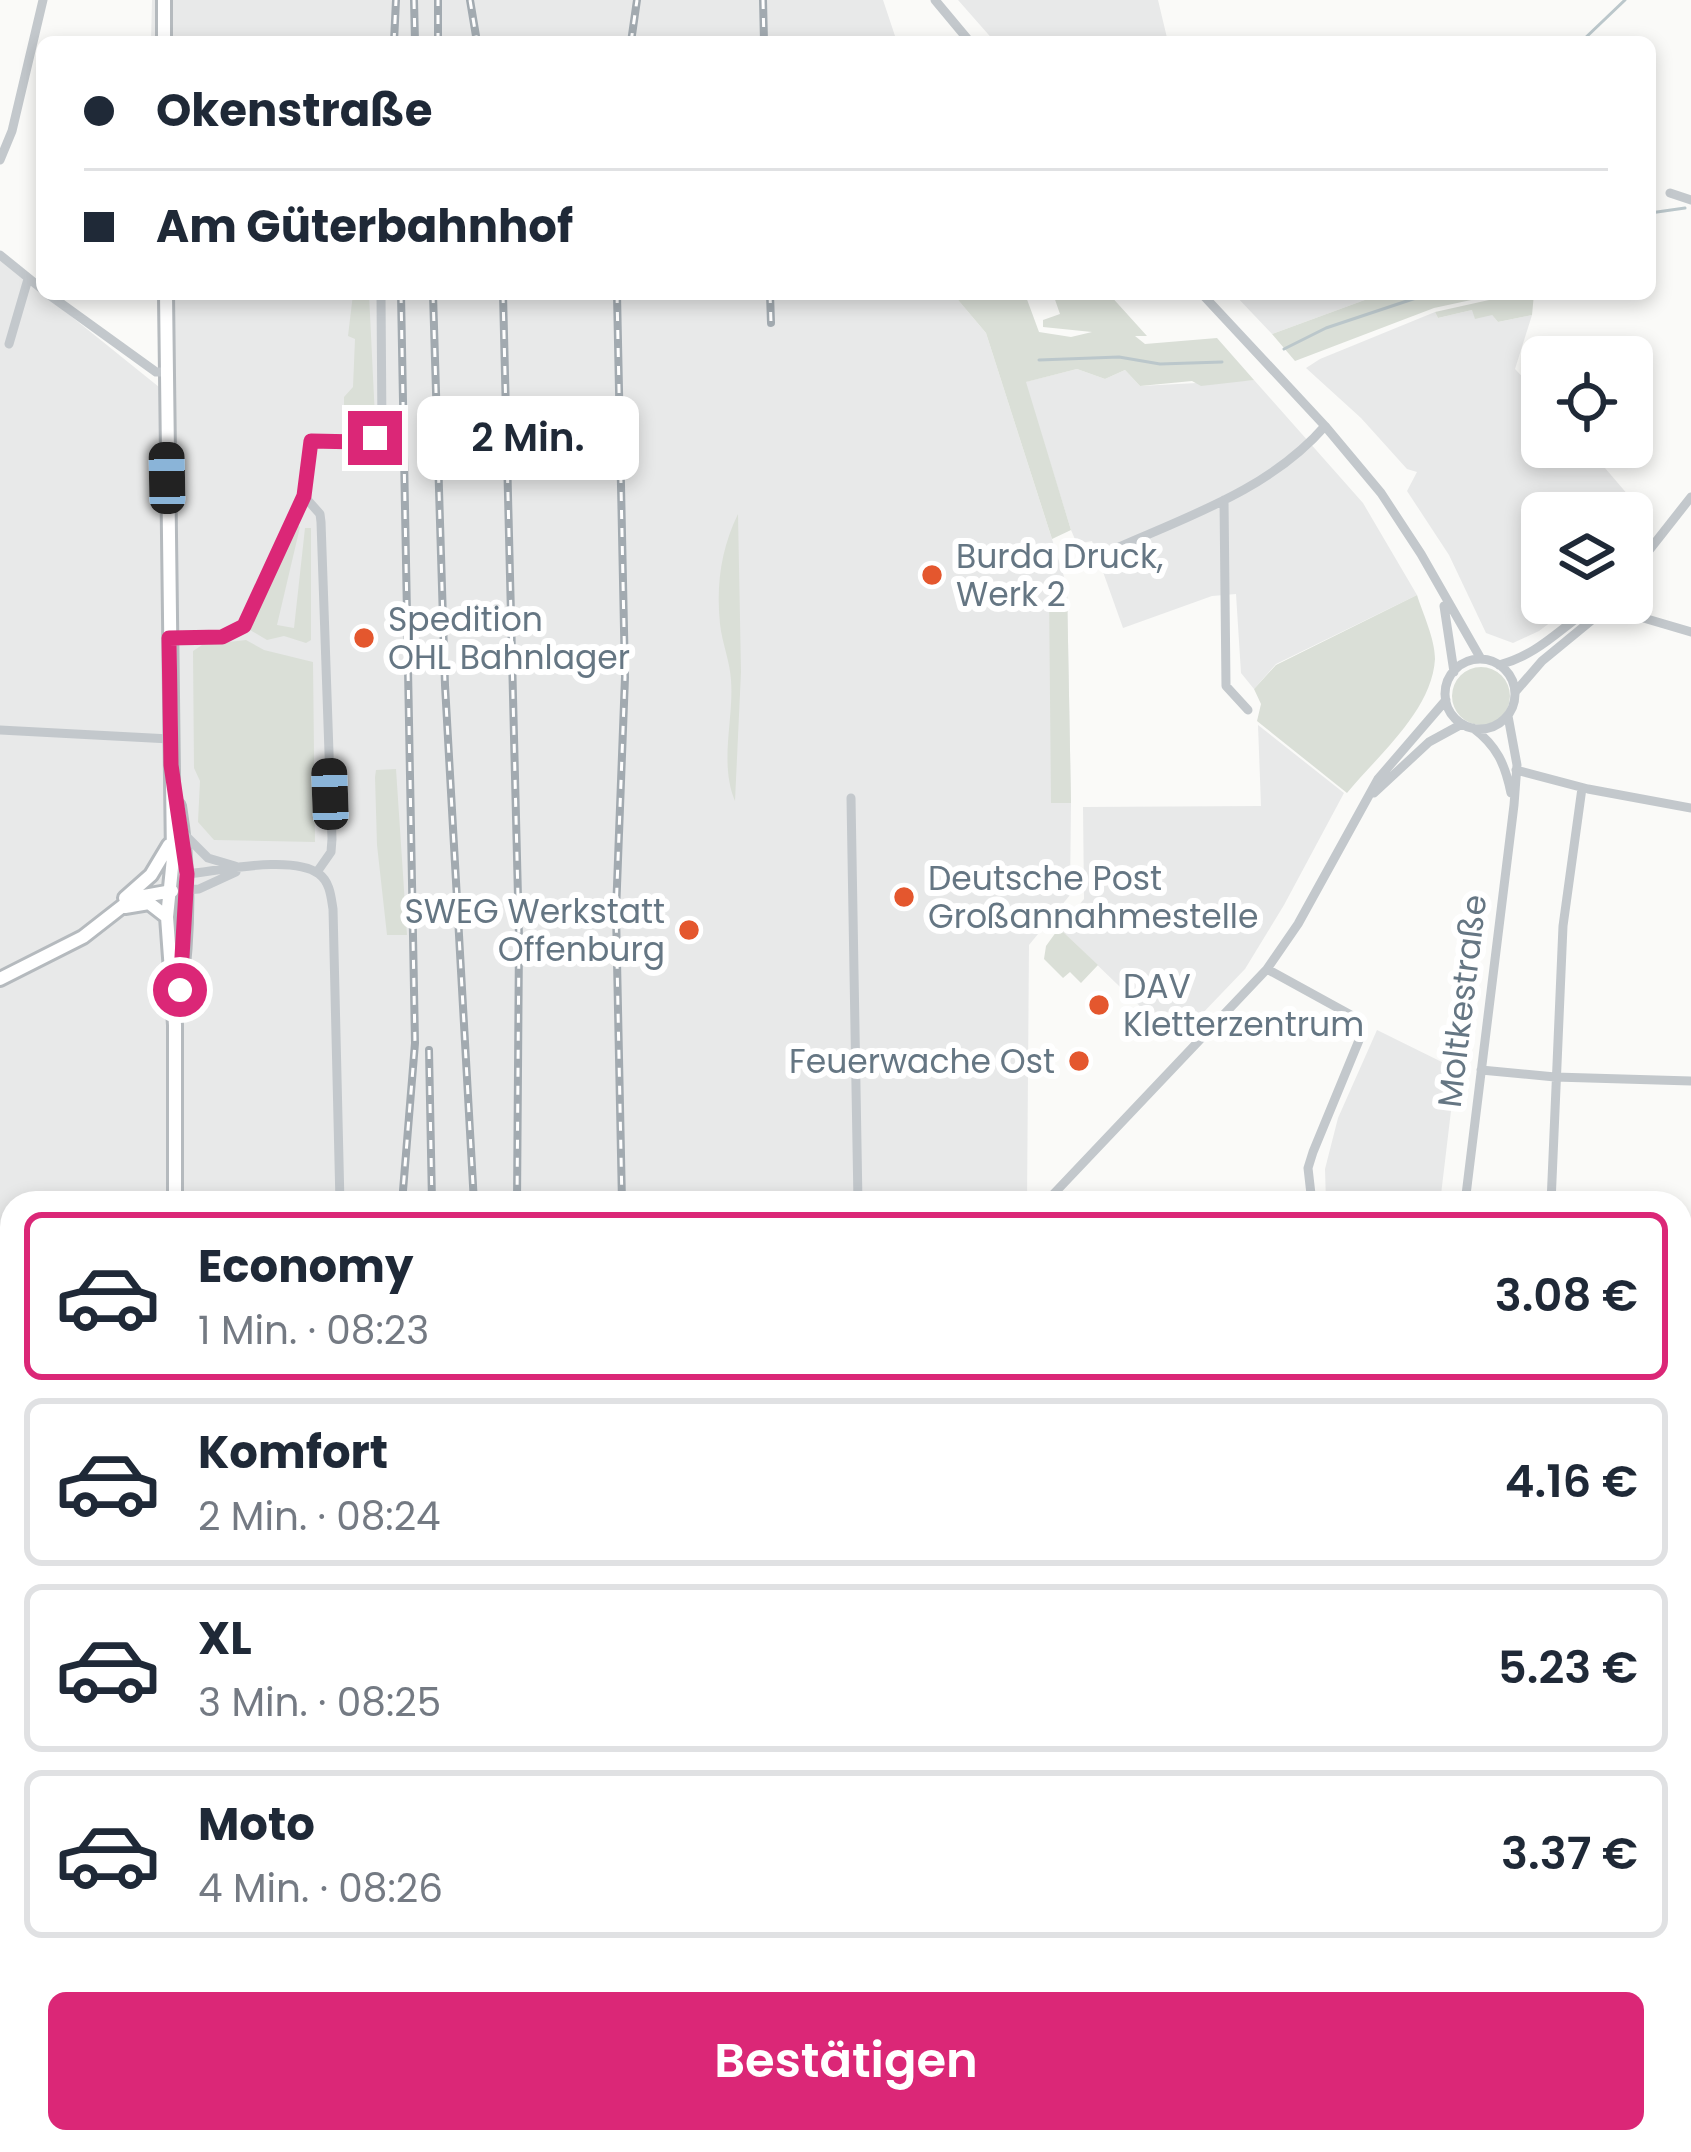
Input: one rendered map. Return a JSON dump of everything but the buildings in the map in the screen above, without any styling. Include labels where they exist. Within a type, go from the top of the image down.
[{"type":"main road","points":[[164,0],[164,36]]},
{"type":"main road","points":[[166,300],[170,739],[180,874],[186,890],[175,1025]]},
{"type":"main road","points":[[118,909],[130,891],[152,875],[178,832]]},
{"type":"main road","points":[[152,875],[180,874]]},
{"type":"main road","points":[[175,1191],[175,1025],[167,917],[169,891],[180,874]]},
{"type":"main road","points":[[0,979],[83,937],[133,898],[186,890]]},
{"type":"main road","points":[[118,909],[149,903],[167,917]]},
{"type":"street","points":[[0,160],[12,131],[43,0]]},
{"type":"street","points":[[935,0],[965,36]]},
{"type":"street","points":[[1670,193],[1691,200]]},
{"type":"street","points":[[0,255],[36,285]]},
{"type":"street","points":[[9,344],[28,279]]},
{"type":"street","points":[[56,300],[156,372],[166,372]]},
{"type":"street","points":[[169,638],[222,637],[244,626],[304,496],[311,441],[360,442],[382,431],[381,300]]},
{"type":"street","points":[[1208,300],[1381,493],[1481,659]]},
{"type":"street","points":[[1074,568],[1224,500],[1279,466],[1324,426]]},
{"type":"street","points":[[304,496],[321,522],[332,839],[331,852],[317,872]]},
{"type":"street","points":[[1653,545],[1691,497]]},
{"type":"street","points":[[1224,500],[1226,686],[1248,710]]},
{"type":"street","points":[[1443,599],[1454,671]]},
{"type":"street","points":[[1653,621],[1691,632]]},
{"type":"street","points":[[1499,665],[1553,640],[1574,624]]},
{"type":"street","points":[[1370,796],[1430,742],[1467,726],[1492,727],[1508,716],[1516,692],[1542,661],[1587,624]]},
{"type":"street","points":[[1056,1191],[1267,969],[1298,924],[1378,778],[1446,700],[1454,671],[1481,659],[1499,665],[1509,674],[1516,692]]},
{"type":"street","points":[[1446,700],[1467,726]]},
{"type":"street","name":"Moltkestraße","points":[[1467,1191],[1514,805],[1516,770],[1508,716]]},
{"type":"street","name":"Moltkestraße","points":[[1467,726],[1493,743],[1505,767],[1514,805]]},
{"type":"street","points":[[0,730],[170,739]]},
{"type":"street","points":[[1516,770],[1691,808]]},
{"type":"street","points":[[1551,1191],[1563,926],[1582,788]]},
{"type":"street","points":[[851,798],[858,1191]]},
{"type":"street","points":[[178,832],[208,858],[247,868]]},
{"type":"street","points":[[180,874],[300,866],[317,872],[329,890],[340,1191]]},
{"type":"street","points":[[186,890],[247,868]]},
{"type":"street","points":[[1267,969],[1358,1019],[1362,1033],[1312,1152],[1311,1191]]},
{"type":"street","points":[[1480,1070],[1691,1081]]},
{"type":"shaded area","points":[[152,0],[883,0],[895,36],[151,36]]},
{"type":"shaded area","points":[[958,0],[1158,0],[1167,36],[990,36]]},
{"type":"shaded area","points":[[0,259],[36,288],[36,300],[51,300],[159,387],[157,300],[958,300],[986,333],[1067,586],[1070,895],[1029,945],[1027,1191],[0,1191]]},
{"type":"shaded area","points":[[352,300],[369,300],[375,418],[362,431],[344,431],[344,397],[353,387],[355,339],[348,336]]},
{"type":"shaded area","points":[[958,300],[1027,300],[1039,332],[1071,337],[1092,332],[1043,327],[1043,320],[1060,314],[1055,300],[1114,300],[1147,336],[1135,336],[1145,344],[1217,338],[1254,380],[1140,386],[1125,370],[1105,379],[1077,369],[1026,382],[1071,530],[1052,539],[986,333]]},
{"type":"shaded area","points":[[1240,300],[1365,300],[1272,334]]},
{"type":"shaded area","points":[[1365,300],[1471,300],[1434,308],[1295,361],[1272,334]]},
{"type":"shaded area","points":[[1489,300],[1533,300],[1532,315],[1498,322],[1492,315],[1475,319],[1472,310],[1438,318],[1435,312]]},
{"type":"shaded area","points":[[1472,310],[1492,315],[1498,322],[1532,315],[1525,336],[1521,336],[1515,369],[1521,375],[1521,468],[1605,468],[1626,492],[1521,492],[1521,624],[1548,624],[1513,643],[1486,633],[1449,555],[1407,491],[1417,472],[1407,469],[1306,368],[1435,312],[1438,318]]},
{"type":"shaded area","points":[[1077,369],[1105,379],[1125,370],[1140,386],[1254,380],[1363,503],[1417,595],[1276,664],[1254,689],[1241,673],[1236,594],[1212,596],[1123,628],[1092,541],[1077,544],[1071,530],[1025,382]]},
{"type":"shaded area","points":[[738,514],[741,672],[735,801],[727,756],[731,680],[719,595],[724,554]]},
{"type":"shaded area","points":[[295,523],[300,527],[277,625],[294,628],[305,528],[311,528],[311,640],[306,643],[284,636],[267,640],[250,630]]},
{"type":"shaded area","points":[[1067,586],[1071,803],[1051,803],[1049,590]]},
{"type":"shaded area","points":[[1417,595],[1434,651],[1432,678],[1402,731],[1347,793],[1257,721],[1261,704],[1254,689],[1276,665]]},
{"type":"shaded area","points":[[246,640],[264,650],[313,662],[315,842],[214,840],[198,822],[193,651],[202,645]]},
{"type":"shaded area","points":[[1481,667],[1501,676],[1510,696],[1501,716],[1481,725],[1461,716],[1452,696],[1461,676]]},
{"type":"shaded area","points":[[1258,725],[1344,793],[1245,969],[1176,1041],[1059,928],[1084,899],[1083,807],[1261,806]]},
{"type":"shaded area","points":[[396,769],[407,935],[387,935],[377,845],[376,770]]},
{"type":"shaded area","points":[[1059,928],[1098,965],[1081,983],[1070,972],[1063,978],[1044,959],[1046,946]]},
{"type":"shaded area","points":[[1377,1030],[1456,1069],[1441,1191],[1326,1191],[1325,1169],[1338,1118]]},
{"type":"waterway","points":[[1587,36],[1625,0]]},
{"type":"waterway","points":[[1656,212],[1685,208]]},
{"type":"waterway","points":[[1284,349],[1326,328],[1410,300]]},
{"type":"waterway","points":[[1039,360],[1119,357],[1160,364],[1222,362]]},
{"type":"railway","points":[[394,36],[396,0]]},
{"type":"railway","points":[[414,0],[415,36]]},
{"type":"railway","points":[[438,0],[438,36]]},
{"type":"railway","points":[[470,0],[476,36]]},
{"type":"railway","points":[[632,36],[637,0]]},
{"type":"railway","points":[[763,0],[764,36]]},
{"type":"railway","points":[[401,300],[415,1043],[403,1191]]},
{"type":"railway","points":[[433,300],[445,685],[473,1191]]},
{"type":"railway","points":[[503,300],[519,938],[517,1191]]},
{"type":"railway","points":[[617,300],[625,677],[616,912],[622,1191]]},
{"type":"railway","points":[[770,300],[771,323]]},
{"type":"railway","points":[[429,1050],[432,1191]]},
{"type":"place","name":"Burda Druck, Werk 2","points":[[932,575]]},
{"type":"place","name":"Spedition OHL Bahnlager","points":[[364,638]]},
{"type":"place","name":"Deutsche Post Großannahmestelle","points":[[904,897]]},
{"type":"place","name":"SWEG Werkstatt Offenburg","points":[[689,930]]},
{"type":"place","name":"DAV Kletterzentrum","points":[[1099,1005]]},
{"type":"place","name":"Feuerwache Ost","points":[[1079,1061]]},
{"type":"route","points":[[180,990],[187,874],[171,765],[169,638],[222,637],[244,626],[304,496],[311,441],[375,438]]}]
